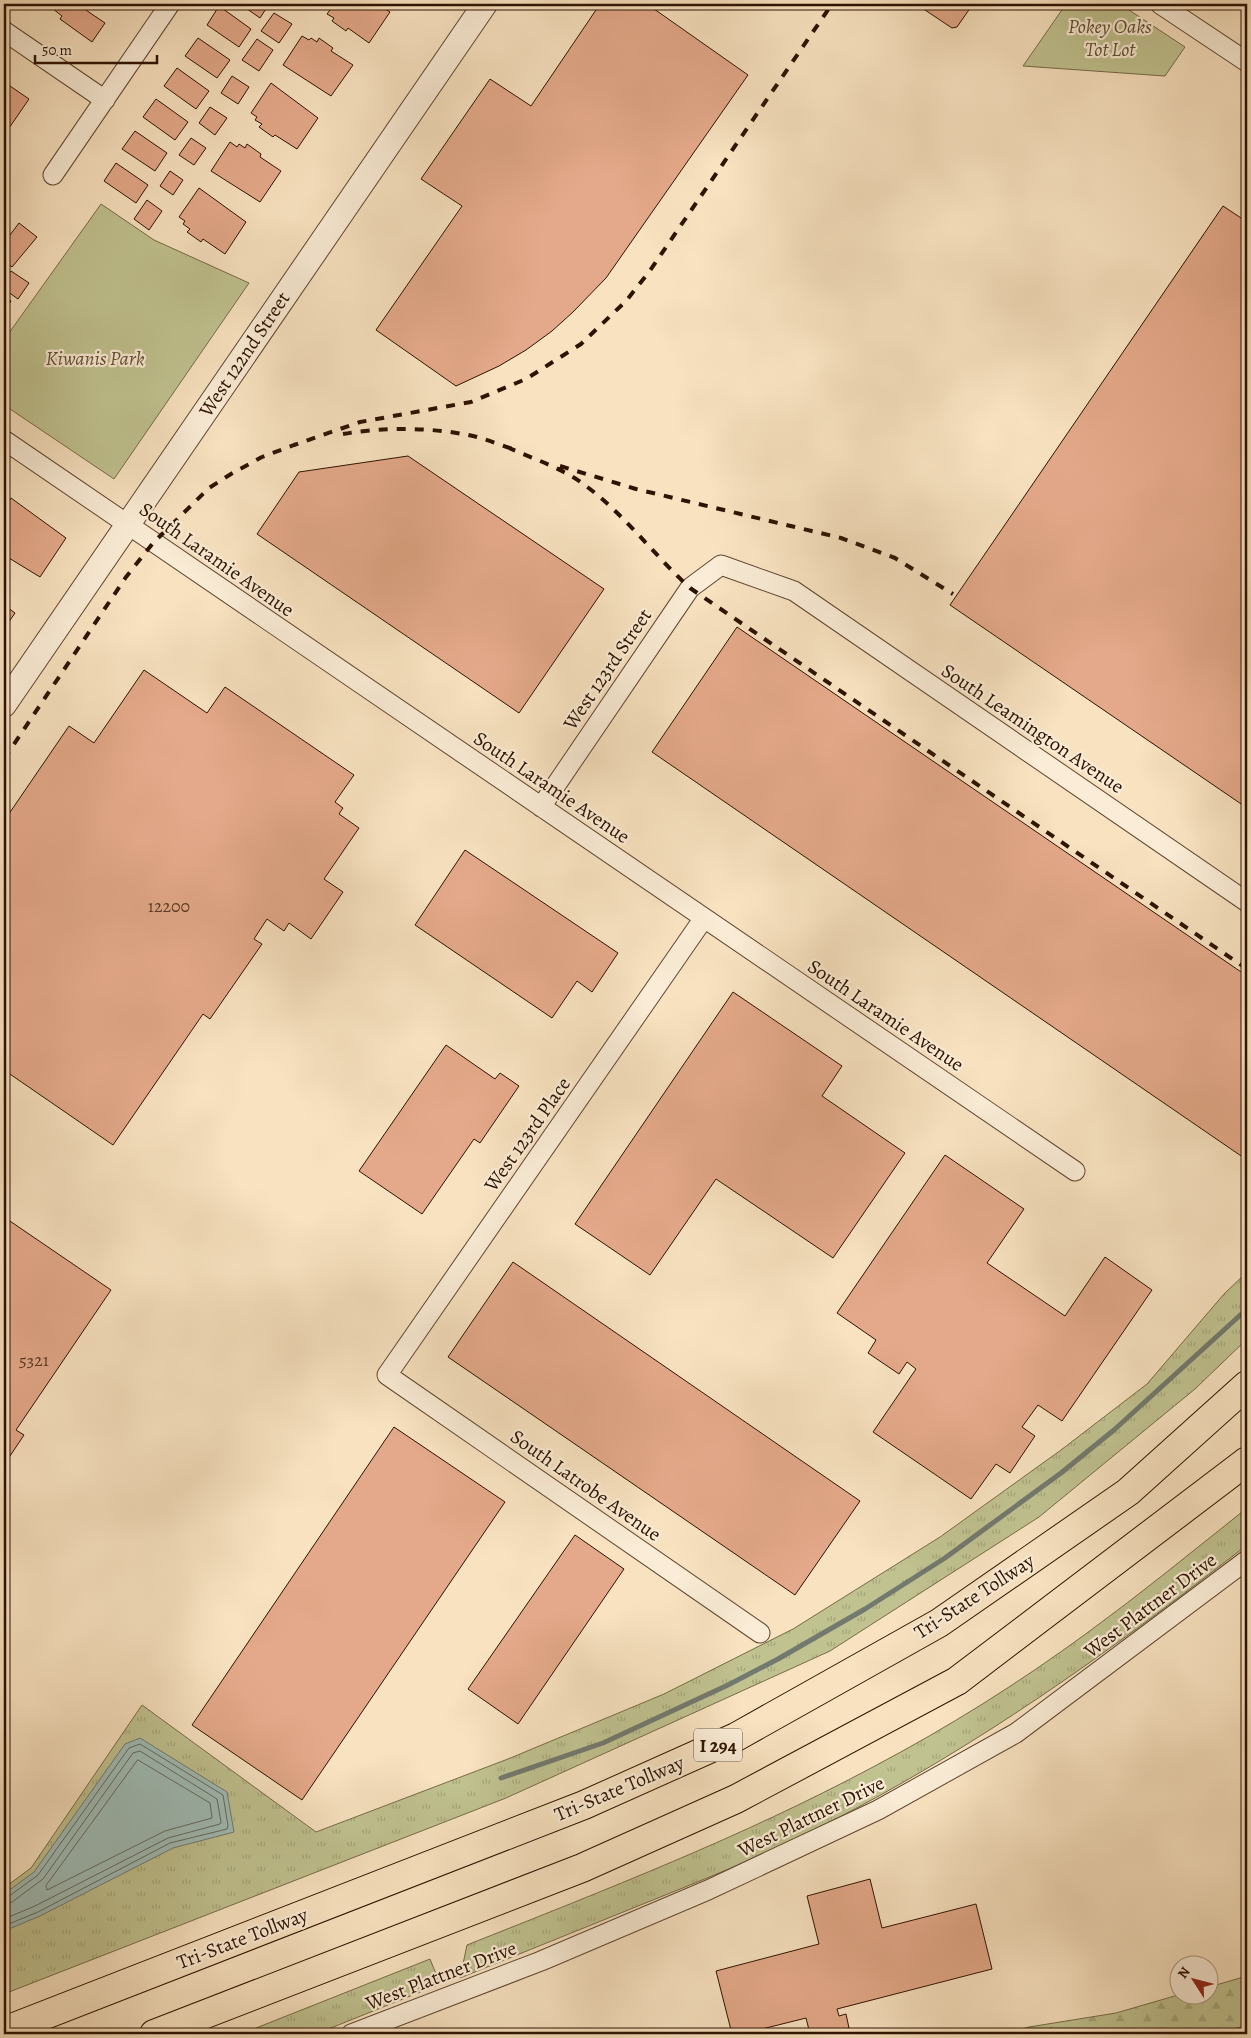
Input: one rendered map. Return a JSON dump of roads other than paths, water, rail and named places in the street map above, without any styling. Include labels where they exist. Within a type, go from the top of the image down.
[{"type":"highway","name":"Tri-State Tollway","points":[[4,2031],[584,1805],[736,1737],[947,1617],[1128,1492],[1247,1385]]},
{"type":"highway","points":[[154,2034],[582,1868],[736,1799],[957,1681],[1247,1461]]},
{"type":"street","points":[[53,175],[170,4]]},
{"type":"street","name":"West 122nd Street","points":[[4,704],[484,4]]},
{"type":"street","points":[[1160,4],[1247,62]]},
{"type":"street","points":[[4,31],[105,100]]},
{"type":"street","name":"South Laramie Avenue","points":[[4,440],[1075,1171]]},
{"type":"street","name":"West 123rd Street","points":[[540,807],[690,588],[721,566]]},
{"type":"street","name":"South Leamington Avenue","points":[[721,566],[794,591],[1247,902]]},
{"type":"street","name":"West 123rd Place","points":[[387,1375],[704,918]]},
{"type":"street","name":"South Latrobe Avenue","points":[[387,1375],[760,1633]]},
{"type":"street","name":"West Plattner Drive","points":[[351,2034],[541,1960],[708,1890],[878,1810],[1016,1733],[1247,1560]]},
{"type":"water","points":[[140,1738],[227,1792],[234,1832],[173,1848],[40,1916],[4,1931],[4,1894],[34,1872],[125,1744]]},
{"type":"waterway","points":[[501,1778],[603,1743],[728,1685],[778,1659],[865,1609],[945,1558],[1061,1473],[1114,1430],[1247,1309]]},
{"type":"railway","points":[[4,759],[126,577],[153,543],[209,488],[262,457],[360,422],[471,402],[526,379],[581,344],[626,301],[649,272],[832,4]]},
{"type":"railway","points":[[343,434],[391,429],[441,431],[473,436],[513,449]]},
{"type":"railway","points":[[507,447],[558,469],[586,486],[627,522],[690,588],[1247,969]]},
{"type":"railway","points":[[560,466],[636,489],[841,538],[895,558],[953,594]]},
{"type":"park label","name":"Pokey Oaks Tot Lot","points":[[1110,38]]},
{"type":"park label","name":"Kiwanis Park","points":[[95,358]]}]
